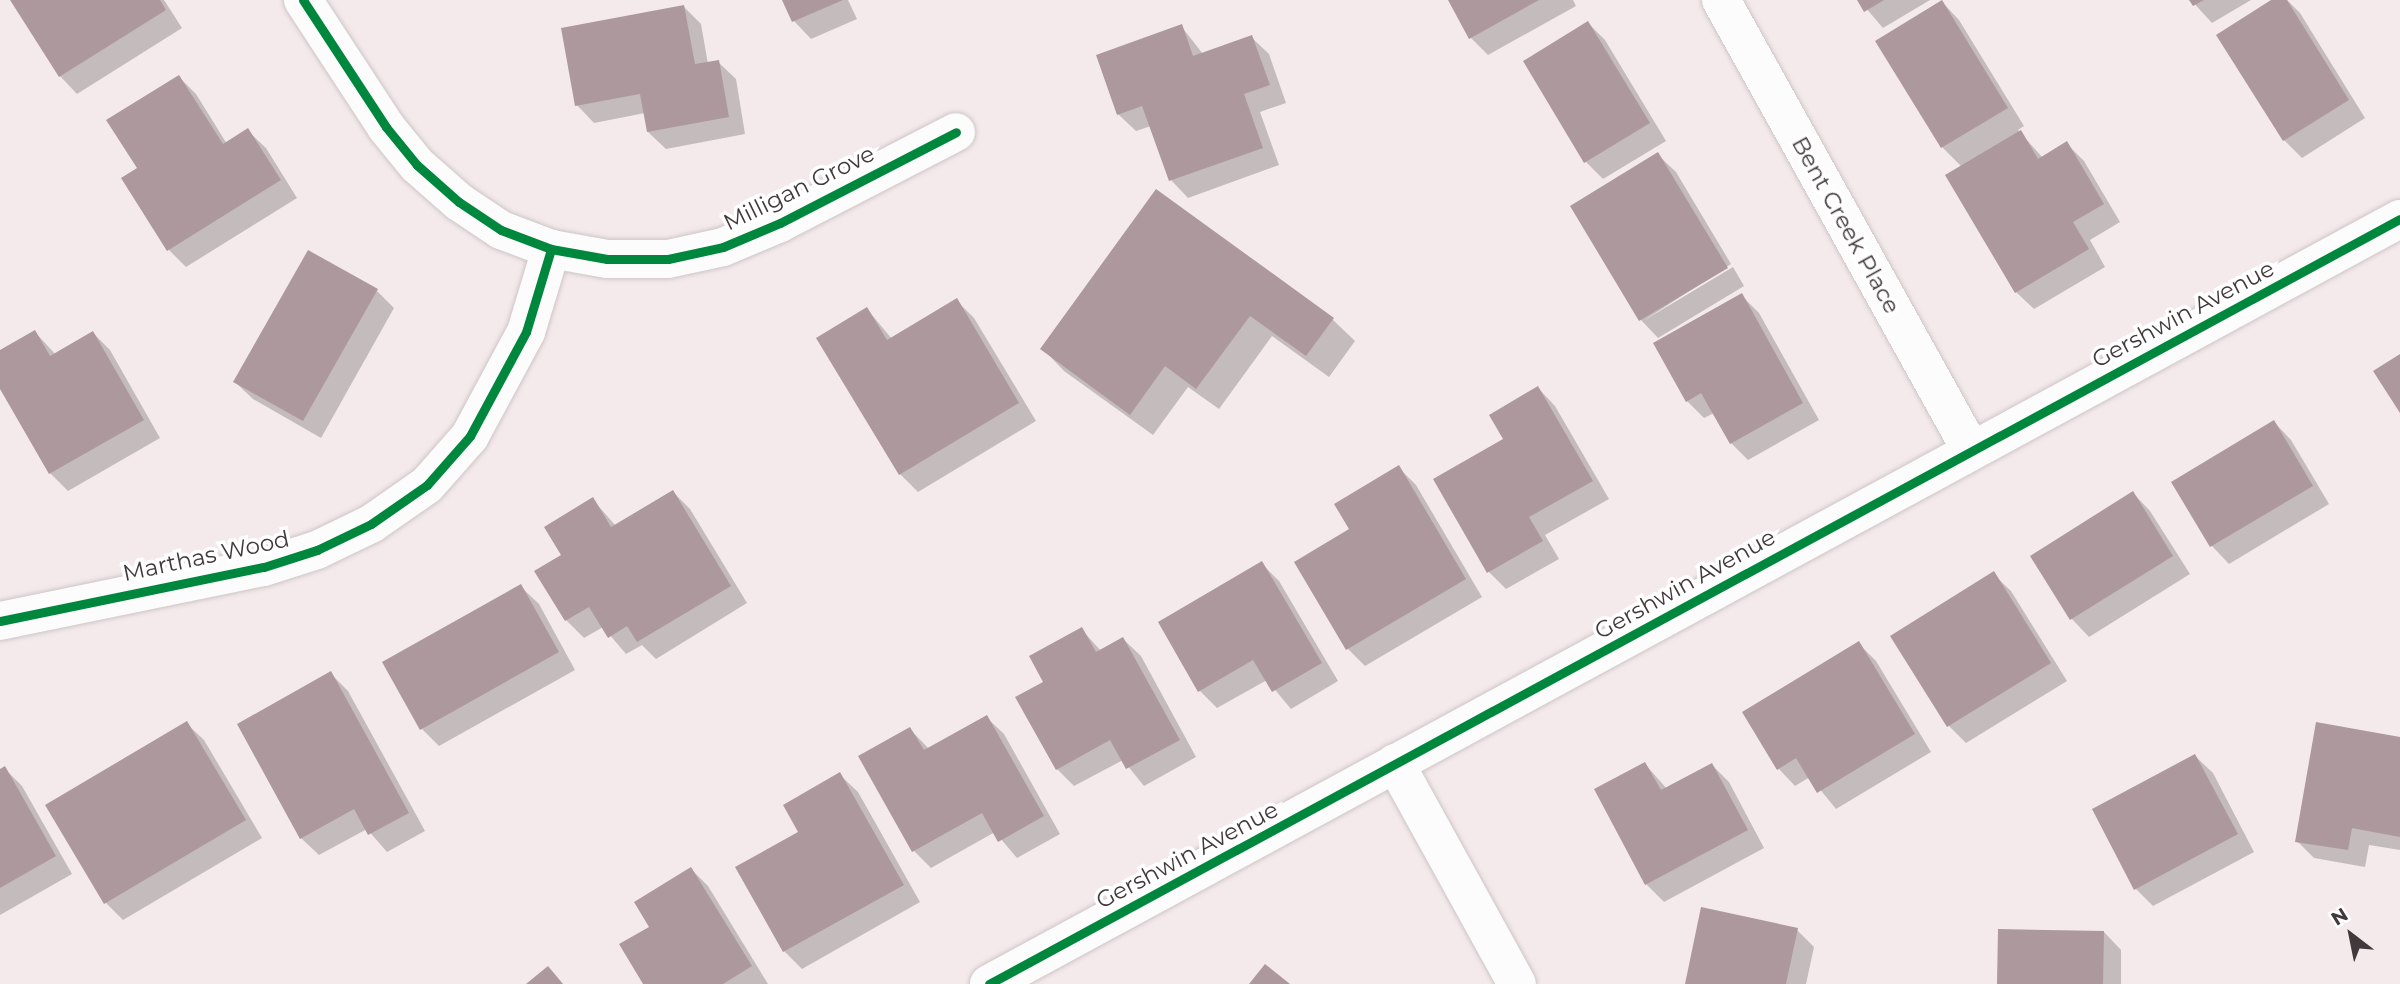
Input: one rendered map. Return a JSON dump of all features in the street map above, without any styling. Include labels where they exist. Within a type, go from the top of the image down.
[{"type":"street","name":"Milligan Grove","points":[[303,0],[386,127],[417,165],[459,202],[500,230],[551,248],[607,259],[668,259],[723,247],[780,223],[956,132]]},
{"type":"street","name":"Bent Creek Place","points":[[1721,0],[1971,450]]},
{"type":"street","name":"Gershwin Avenue","points":[[989,984],[2400,219]]},
{"type":"street","name":"Marthas Wood","points":[[0,621],[264,567],[317,550],[371,524],[427,485],[470,436],[526,332],[551,248]]},
{"type":"street","points":[[1395,763],[1517,984]]},
{"type":"building","points":[[10,0],[160,0],[166,10],[59,77]]},
{"type":"building","points":[[782,0],[843,0],[792,22]]},
{"type":"building","points":[[1448,0],[1539,0],[1469,39]]},
{"type":"building","points":[[1857,0],[1884,0],[1864,12]]},
{"type":"building","points":[[1942,0],[2008,108],[1941,148],[1875,41]]},
{"type":"building","points":[[2189,0],[2204,0],[2193,6]]},
{"type":"building","points":[[2271,0],[2287,0],[2349,100],[2283,141],[2216,35]]},
{"type":"building","points":[[684,5],[695,64],[719,60],[729,117],[647,132],[640,94],[575,106],[561,28]]},
{"type":"building","points":[[1588,21],[1650,123],[1584,163],[1523,61]]},
{"type":"building","points":[[1182,24],[1193,56],[1252,35],[1270,85],[1244,94],[1263,148],[1169,181],[1142,106],[1117,115],[1096,55]]},
{"type":"building","points":[[179,75],[223,144],[248,128],[281,180],[167,251],[121,178],[137,168],[106,120]]},
{"type":"building","points":[[2021,130],[2038,159],[2067,141],[2104,204],[2073,222],[2089,249],[2015,293],[1945,175]]},
{"type":"building","points":[[1658,152],[1728,268],[1639,321],[1570,206]]},
{"type":"building","points":[[1156,189],[1334,318],[1306,356],[1250,316],[1196,389],[1165,366],[1130,415],[1040,349]]},
{"type":"building","points":[[308,250],[378,289],[303,421],[233,382]]},
{"type":"building","points":[[1742,293],[1803,403],[1730,444],[1701,393],[1686,402],[1653,343]]},
{"type":"building","points":[[957,298],[1019,403],[899,475],[816,338],[867,307],[887,340]]},
{"type":"building","points":[[35,330],[50,356],[93,331],[144,420],[49,474],[0,389],[0,350]]},
{"type":"building","points":[[2400,354],[2400,413],[2373,371]]},
{"type":"building","points":[[1538,386],[1593,481],[1529,517],[1543,541],[1487,573],[1433,479],[1503,439],[1489,415]]},
{"type":"building","points":[[2274,420],[2313,486],[2210,547],[2171,482]]},
{"type":"building","points":[[1399,465],[1466,579],[1346,650],[1294,562],[1349,529],[1334,504]]},
{"type":"building","points":[[673,490],[731,586],[637,642],[627,626],[608,638],[589,607],[565,621],[534,571],[561,555],[544,527],[593,497],[611,527]]},
{"type":"building","points":[[2133,491],[2173,556],[2070,620],[2030,556]]},
{"type":"building","points":[[1262,561],[1322,663],[1272,692],[1253,660],[1198,692],[1158,622]]},
{"type":"building","points":[[1994,571],[2051,663],[1947,727],[1890,636]]},
{"type":"building","points":[[521,584],[559,652],[420,730],[382,662]]},
{"type":"building","points":[[1082,627],[1096,652],[1123,637],[1180,740],[1126,769],[1110,740],[1056,770],[1015,697],[1043,682],[1029,656]]},
{"type":"building","points":[[1859,641],[1915,734],[1817,793],[1796,758],[1777,770],[1742,712]]},
{"type":"building","points":[[331,671],[409,813],[368,835],[354,809],[300,839],[237,724]]},
{"type":"building","points":[[987,715],[1044,816],[998,842],[982,813],[912,852],[858,756],[910,727],[924,750]]},
{"type":"building","points":[[187,721],[246,820],[104,904],[45,805]]},
{"type":"building","points":[[2316,722],[2400,737],[2400,837],[2352,828],[2348,850],[2295,842]]},
{"type":"building","points":[[2195,754],[2238,834],[2134,890],[2092,809]]},
{"type":"building","points":[[1645,762],[1661,790],[1712,763],[1748,830],[1645,885],[1594,789]]},
{"type":"building","points":[[5,766],[56,856],[0,888],[0,769]]},
{"type":"building","points":[[840,772],[904,885],[783,952],[735,867],[798,832],[783,805]]},
{"type":"building","points":[[691,867],[752,966],[723,984],[643,984],[619,944],[649,927],[634,902]]},
{"type":"building","points":[[1701,907],[1798,928],[1786,984],[1685,984]]},
{"type":"building","points":[[1998,929],[2104,931],[2103,984],[1997,984]]},
{"type":"building","points":[[1265,964],[1290,984],[1249,984]]},
{"type":"building","points":[[548,966],[563,984],[526,984]]},
{"type":"cycle path","points":[[303,0],[386,127],[417,165],[459,202],[501,230],[551,249],[607,259],[668,259],[723,247],[780,223],[956,132]]},
{"type":"cycle path","points":[[989,984],[2400,219]]},
{"type":"cycle path","points":[[0,621],[264,567],[317,550],[371,524],[427,485],[470,436],[526,332],[551,249]]}]
